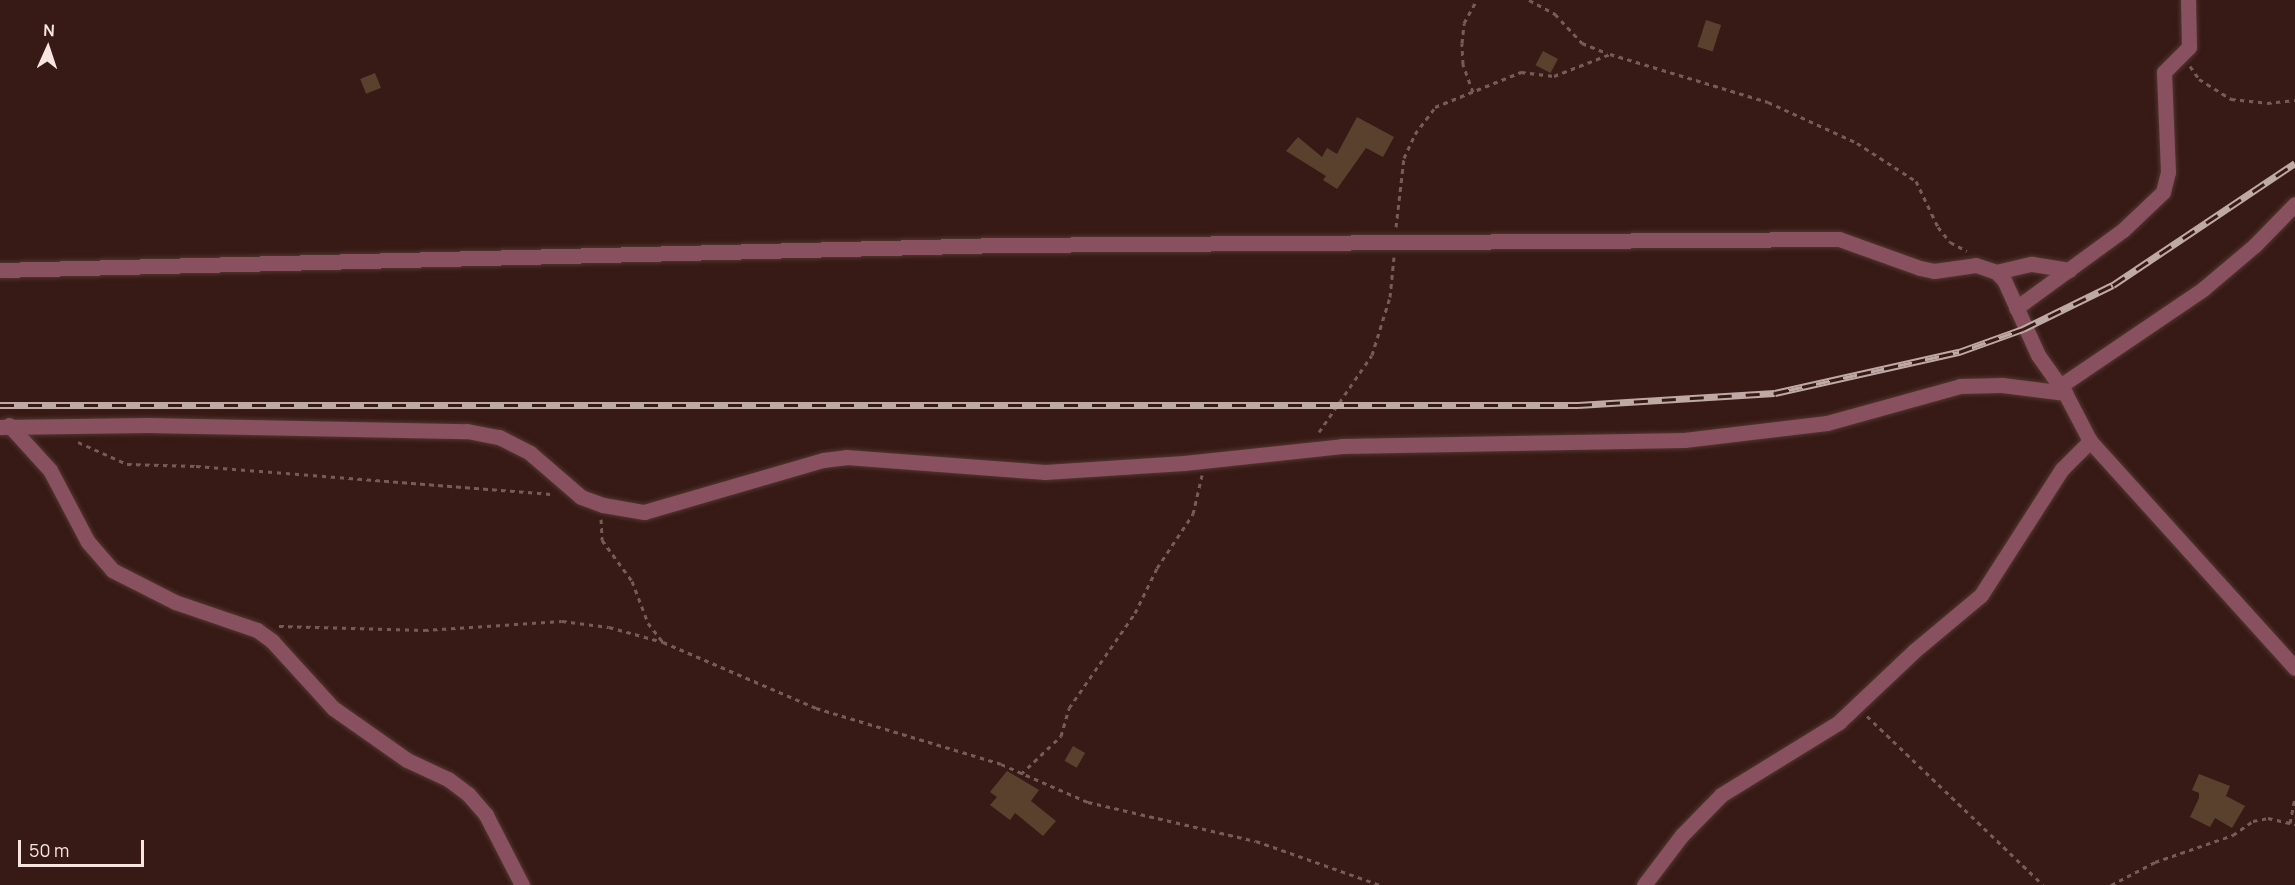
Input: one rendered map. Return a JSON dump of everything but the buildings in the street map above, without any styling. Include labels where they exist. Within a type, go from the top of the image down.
[{"type":"street","points":[[2016,308],[2123,230],[2163,192],[2168,172],[2164,72],[2184,54],[2189,42],[2188,0]]},
{"type":"street","points":[[4,425],[467,430],[499,437],[530,453],[581,497],[603,505],[644,512],[823,460],[846,457],[1014,472],[1202,462],[1375,445],[1684,440],[1827,423],[1960,386],[2002,384],[2062,390],[2203,289],[2255,245],[2295,204]]},
{"type":"street","points":[[0,270],[1002,245],[1732,242],[1827,237],[1857,243],[1934,271],[1976,265],[1996,272],[2032,264],[2070,270]]},
{"type":"street","points":[[1996,272],[2038,355],[2062,390],[2090,441],[2295,668]]},
{"type":"street","points":[[4,425],[50,470],[88,542],[112,570],[175,602],[257,630],[283,652],[333,708],[407,760],[448,779],[468,794],[486,815],[522,885]]},
{"type":"street","points":[[1644,885],[1682,835],[1721,795],[1818,737],[1858,706],[1914,651],[1981,596],[2062,469],[2090,441]]},
{"type":"path","points":[[1474,93],[1463,64],[1462,43],[1464,23],[1477,0]]},
{"type":"path","points":[[1529,0],[1555,14],[1582,43],[1610,54],[1768,102],[1826,127],[1905,171],[1916,181],[1938,227],[1950,242],[1972,255],[1976,265]]},
{"type":"path","points":[[1305,451],[1372,355],[1390,297],[1396,242],[1399,171],[1414,134],[1435,107],[1521,72],[1554,76],[1610,54]]},
{"type":"path","points":[[2184,54],[2199,79],[2231,99],[2267,103],[2295,100]]},
{"type":"path","points":[[54,426],[100,455],[127,464],[196,466],[581,497]]},
{"type":"path","points":[[1021,774],[1061,736],[1069,708],[1135,613],[1157,568],[1193,514],[1200,493],[1202,462]]},
{"type":"path","points":[[603,505],[602,540],[632,581],[648,623],[663,642]]},
{"type":"path","points":[[257,630],[299,626],[424,630],[562,621],[609,627],[663,642],[816,708],[934,741],[1088,802],[1256,841],[1380,885]]},
{"type":"path","points":[[1858,706],[2043,885]]},
{"type":"path","points":[[2290,823],[2295,798]]},
{"type":"path","points":[[2111,885],[2155,862],[2233,835],[2253,821],[2268,818],[2295,824]]},
{"type":"railway","points":[[0,405],[1578,405],[1775,393],[1959,352],[2023,329],[2113,285],[2295,163]]}]
